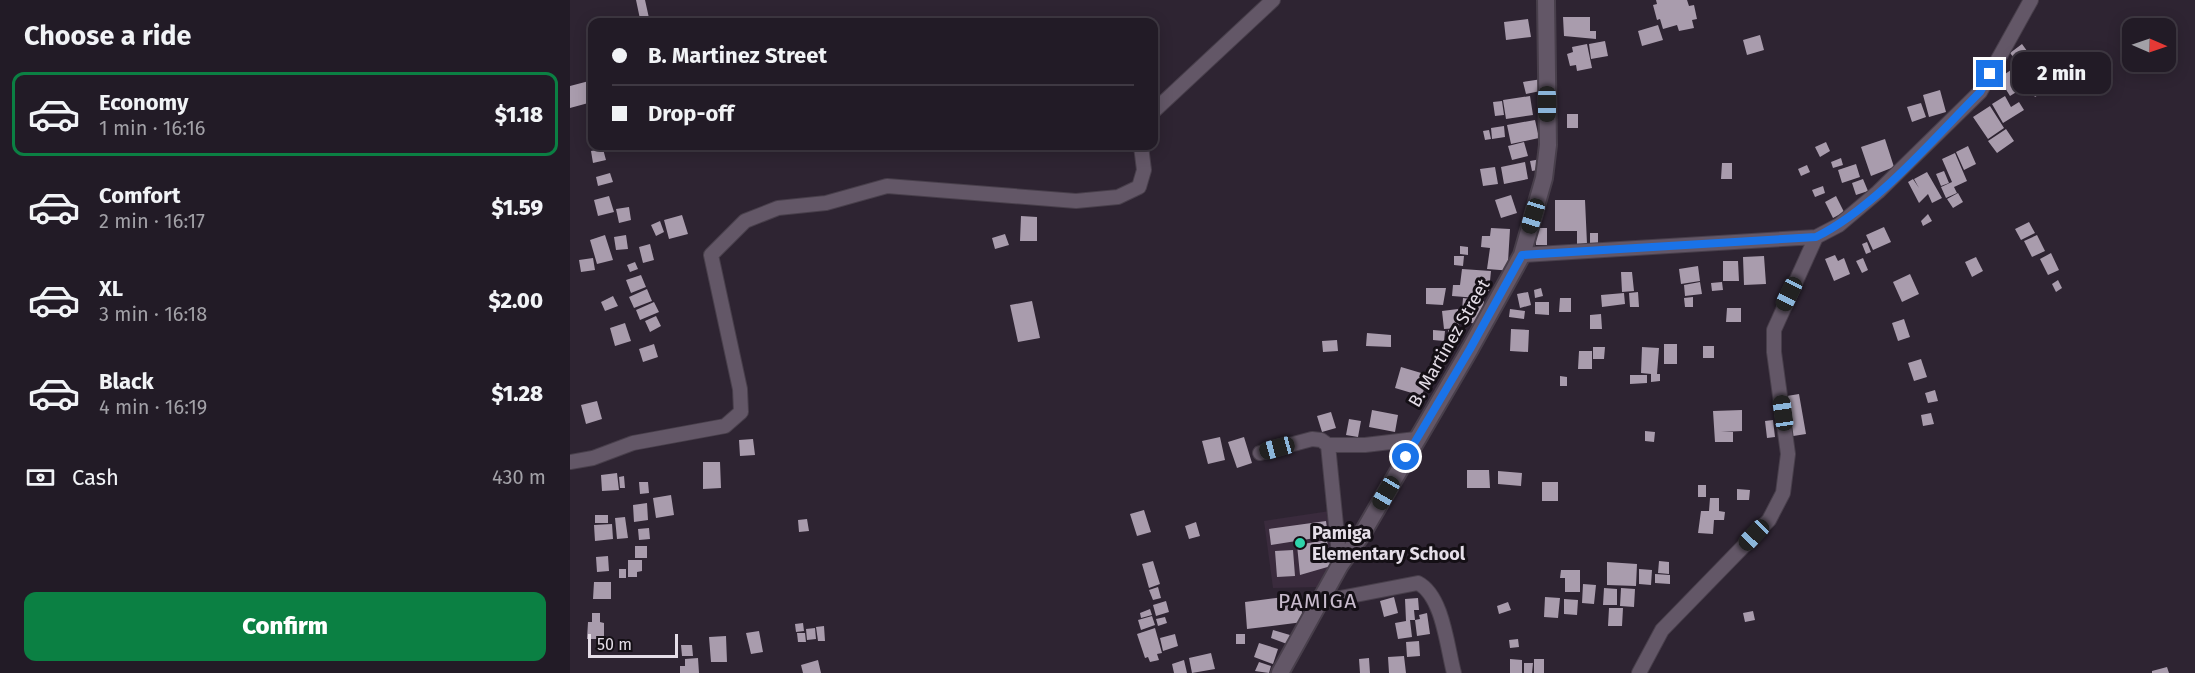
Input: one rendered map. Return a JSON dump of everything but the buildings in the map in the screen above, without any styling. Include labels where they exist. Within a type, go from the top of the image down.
[{"type":"street","points":[[1158,107],[1273,0]]},
{"type":"street","name":"B. Martinez Street","points":[[1280,673],[1340,565],[1362,534],[1522,255],[1544,178],[1548,145],[1546,0]]},
{"type":"street","points":[[1522,255],[1816,237],[1839,225],[1878,192],[1980,92],[2031,0]]},
{"type":"street","points":[[570,462],[593,458],[633,443],[725,426],[741,412],[738,378],[711,255],[745,221],[778,208],[826,203],[887,186],[1077,201],[1118,197],[1139,187],[1144,170],[1142,150]]},
{"type":"street","points":[[1639,673],[1662,630],[1769,520],[1783,493],[1788,454],[1774,352],[1774,330],[1816,237]]},
{"type":"street","points":[[1260,453],[1312,439],[1329,445],[1365,445],[1416,439]]},
{"type":"street","points":[[1329,445],[1340,565]]},
{"type":"street","points":[[1319,602],[1418,583],[1428,588],[1437,605],[1454,673]]},
{"type":"shaded area","name":"Pamiga Elementary School","points":[[1330,511],[1335,566],[1318,587],[1273,588],[1264,521]]},
{"type":"place","name":"Pamiga Elementary School","points":[[1300,543]]},
{"type":"district","name":"PAMIGA","points":[[1318,601]]},
{"type":"route","points":[[1406,457],[1522,255],[1816,237],[1839,225],[1878,192],[1980,92],[1990,74]]}]
